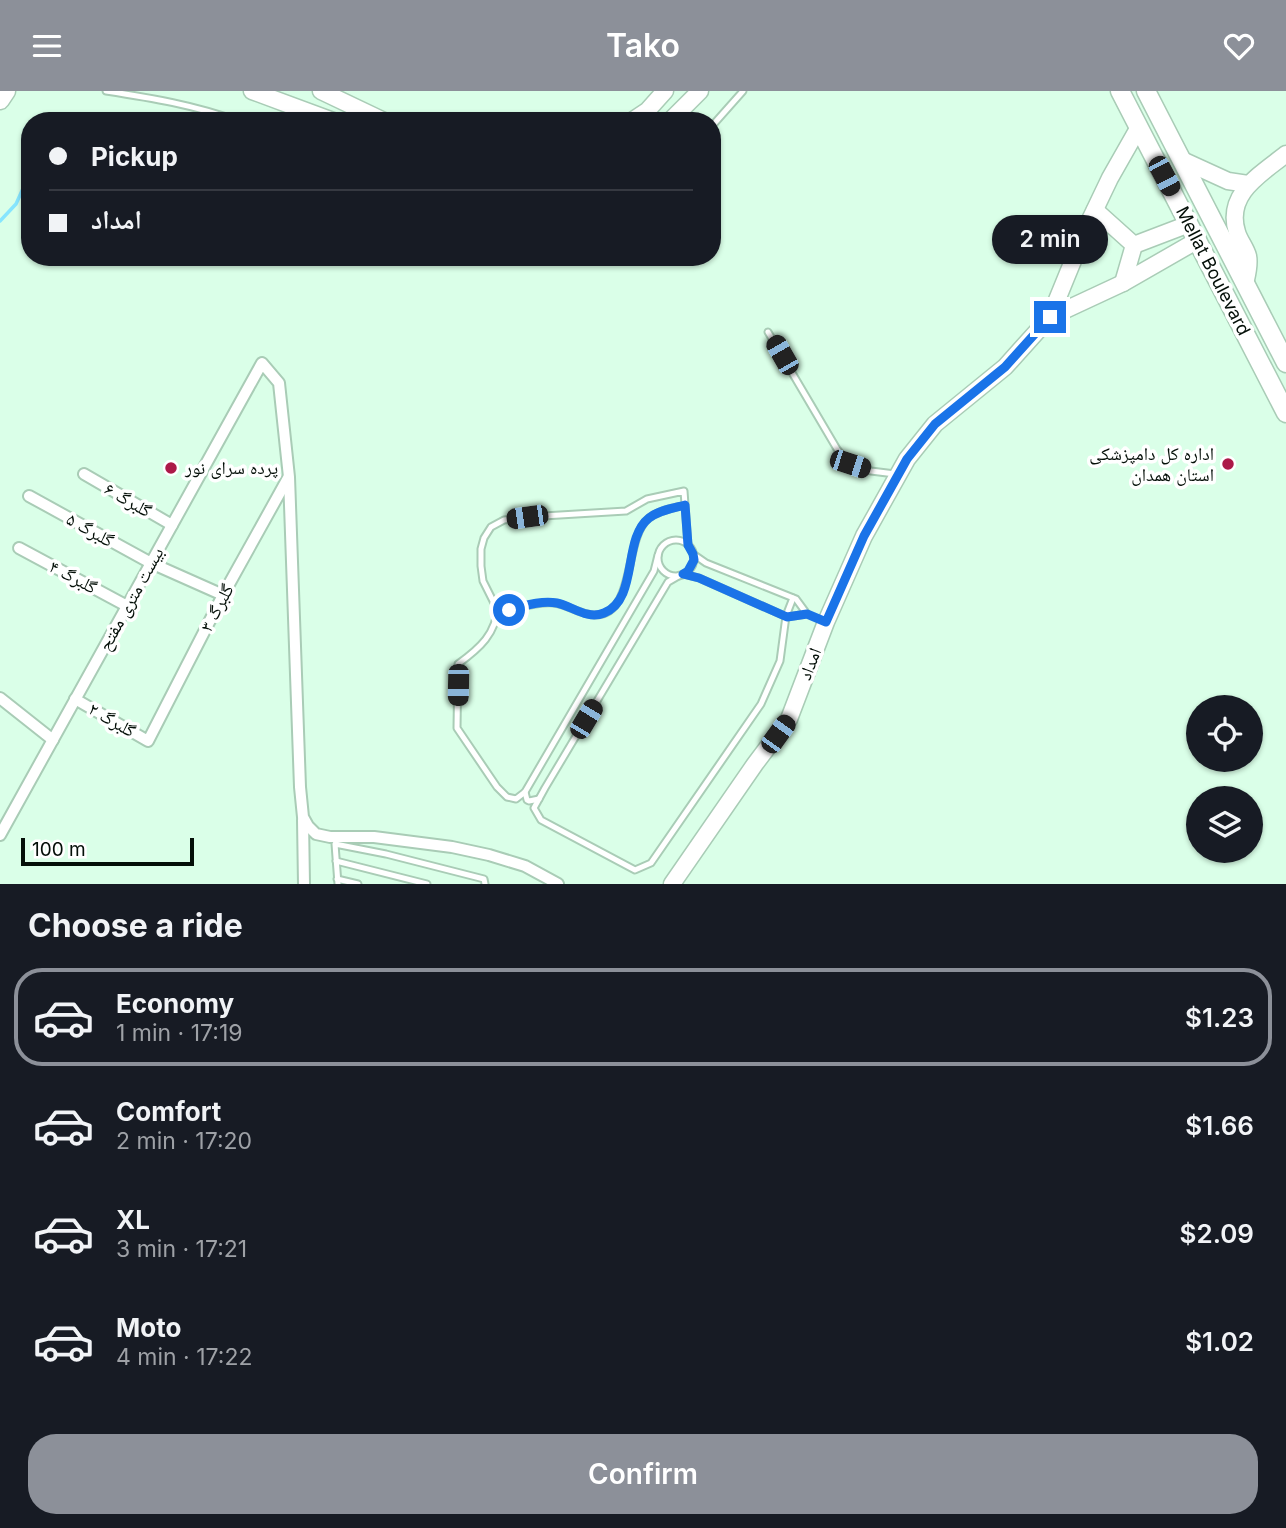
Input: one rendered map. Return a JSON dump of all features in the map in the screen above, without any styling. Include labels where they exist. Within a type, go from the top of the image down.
[{"type":"main road","points":[[0,100],[6,91]]},
{"type":"main road","name":"Mellat Boulevard","points":[[1120,91],[1286,413]]},
{"type":"main road","name":"Mellat Boulevard","points":[[1146,91],[1286,363]]},
{"type":"main road","points":[[1189,224],[1208,213]]},
{"type":"main road","points":[[1198,240],[1217,229]]},
{"type":"street","points":[[252,91],[309,112]]},
{"type":"street","points":[[321,91],[365,112]]},
{"type":"street","points":[[644,112],[665,91]]},
{"type":"street","points":[[679,112],[700,91]]},
{"type":"street","points":[[1050,317],[1095,210],[1139,127]]},
{"type":"street","points":[[1245,284],[1249,260],[1236,226],[1236,206],[1248,184],[1286,154]]},
{"type":"street","points":[[1182,160],[1228,181],[1248,184]]},
{"type":"street","points":[[1095,210],[1134,245]]},
{"type":"street","points":[[1134,245],[1189,224]]},
{"type":"street","points":[[1050,317],[1123,283],[1198,240]]},
{"type":"street","points":[[1123,283],[1134,245]]},
{"type":"street","name":"امداد","points":[[672,884],[789,719],[826,622],[864,536],[907,459],[935,424],[1005,367],[1050,317]]},
{"type":"street","name":"بیست متری مفتح","points":[[0,835],[262,363],[279,383],[289,477]]},
{"type":"street","name":"گلبرگ ۶","points":[[84,474],[172,525]]},
{"type":"street","points":[[289,477],[304,884]]},
{"type":"street","name":"گلبرگ ۳","points":[[149,741],[223,595],[289,477]]},
{"type":"street","name":"گلبرگ ۵","points":[[29,496],[151,563],[223,595]]},
{"type":"street","name":"گلبرگ ۴","points":[[19,548],[127,606]]},
{"type":"street","points":[[0,698],[53,740]]},
{"type":"street","name":"گلبرگ ۲","points":[[75,699],[149,741]]},
{"type":"street","points":[[303,817],[316,834],[330,837],[374,837],[452,847],[525,866],[558,884]]},
{"type":"lane","points":[[106,91],[164,100],[214,112]]},
{"type":"lane","points":[[721,116],[743,91]]},
{"type":"lane","points":[[768,332],[837,449],[850,464],[871,471],[898,474]]},
{"type":"lane","points":[[685,505],[665,510],[647,519],[631,552],[624,589],[615,605],[606,613],[594,615],[560,603],[546,602],[509,610],[495,605],[483,581],[481,549],[484,538],[491,527],[504,520],[626,511],[647,499],[684,491],[688,545],[693,554],[706,563],[796,599],[807,614]]},
{"type":"lane","points":[[498,606],[497,619],[480,648],[458,664],[457,728],[498,787],[507,797],[516,799],[525,792],[654,571],[663,546],[678,540],[688,545]]},
{"type":"lane","points":[[693,554],[692,566],[668,582],[534,808],[541,820],[635,870],[650,863],[761,704],[780,661],[786,616],[793,598]]},
{"type":"lane","points":[[658,555],[660,566],[674,576],[699,578],[786,616],[807,614],[826,622]]},
{"type":"lane","points":[[525,792],[527,800],[539,799]]},
{"type":"lane","points":[[358,884],[338,881],[335,843],[484,879],[485,884]]},
{"type":"lane","points":[[336,861],[427,884]]},
{"type":"waterway","points":[[0,221],[16,204],[21,193]]},
{"type":"place","name":"اداره کل دامپزشکی استان همدان","points":[[1228,464]]},
{"type":"place","name":"پرده سرای نور","points":[[171,468]]},
{"type":"route","points":[[509,610],[546,602],[560,603],[594,615],[606,613],[615,605],[624,589],[631,552],[647,519],[665,510],[685,505],[688,545],[694,560],[692,566],[683,574],[699,578],[787,617],[807,614],[826,622],[864,536],[907,459],[935,424],[1005,367],[1050,317]]}]
